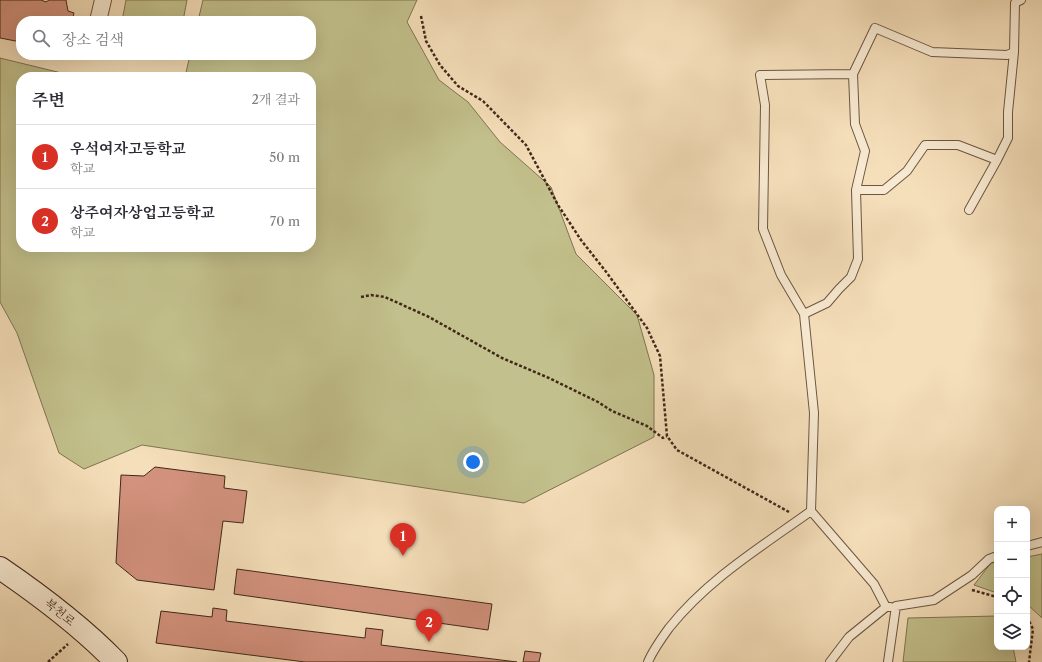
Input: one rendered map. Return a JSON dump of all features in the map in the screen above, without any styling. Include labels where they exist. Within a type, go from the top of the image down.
[{"type":"street","points":[[99,16],[103,0]]},
{"type":"street","name":"북천로","points":[[0,568],[30,588],[84,631],[116,662]]},
{"type":"lane","points":[[969,210],[1008,138],[1008,112],[1014,52],[1015,3],[1021,0]]},
{"type":"lane","points":[[804,314],[828,303],[851,277],[858,259],[856,190],[865,151],[855,124],[853,74],[875,28],[932,52],[974,55],[1007,55],[1014,52]]},
{"type":"lane","points":[[853,74],[760,75],[765,105],[763,230],[781,275],[804,314],[814,414],[811,511],[874,584],[886,607]]},
{"type":"lane","points":[[856,190],[884,190],[907,171],[925,145],[958,144],[997,160]]},
{"type":"lane","points":[[648,662],[660,640],[685,608],[728,570],[811,511]]},
{"type":"lane","points":[[1030,545],[1042,542]]},
{"type":"lane","points":[[830,662],[849,636],[886,607],[934,600],[972,575],[989,559],[994,557]]},
{"type":"lane","points":[[888,662],[896,606]]},
{"type":"path","points":[[421,16],[426,40],[440,65],[458,86],[483,101],[526,145],[558,205],[581,240],[607,272],[647,328],[660,356],[667,436],[677,450],[800,518]]},
{"type":"path","points":[[361,297],[371,295],[385,297],[429,317],[502,358],[556,381],[598,402],[612,412],[647,426],[663,438],[667,436]]},
{"type":"path","points":[[956,586],[994,596]]},
{"type":"path","points":[[1029,662],[1033,629],[1030,623]]},
{"type":"path","points":[[48,662],[84,631]]},
{"type":"shaded area","points":[[126,0],[187,0],[184,16],[123,16]]},
{"type":"shaded area","points":[[203,0],[417,0],[407,22],[439,80],[468,102],[500,142],[551,187],[576,254],[637,315],[654,375],[654,437],[524,503],[142,445],[84,469],[59,453],[17,333],[0,302],[0,58],[57,72],[16,72],[16,252],[316,252],[316,72],[186,72],[189,60],[316,60],[316,16],[199,16]]},
{"type":"shaded area","points":[[1042,554],[1042,618],[1030,607],[1030,556]]},
{"type":"shaded area","points":[[994,562],[994,592],[974,585],[991,563]]},
{"type":"shaded area","points":[[994,616],[994,650],[1014,650],[1016,662],[903,662],[908,618]]},
{"type":"building","points":[[0,0],[41,0],[46,2],[49,0],[66,0],[68,11],[74,13],[73,16],[16,16],[16,41],[0,38]]},
{"type":"building","points":[[155,467],[225,476],[224,488],[247,491],[243,523],[223,521],[214,590],[137,580],[116,563],[121,475],[144,476]]},
{"type":"building","points":[[237,569],[492,604],[488,630],[234,594]]},
{"type":"building","points":[[213,608],[227,610],[226,621],[365,638],[366,628],[383,630],[381,645],[517,662],[305,662],[156,643],[161,611],[212,617]]},
{"type":"building","points":[[525,651],[541,653],[539,662],[523,662]]},
{"type":"place","name":"우석여자고등학교","points":[[403,556]]},
{"type":"place","name":"상주여자상업고등학교","points":[[429,642]]}]
